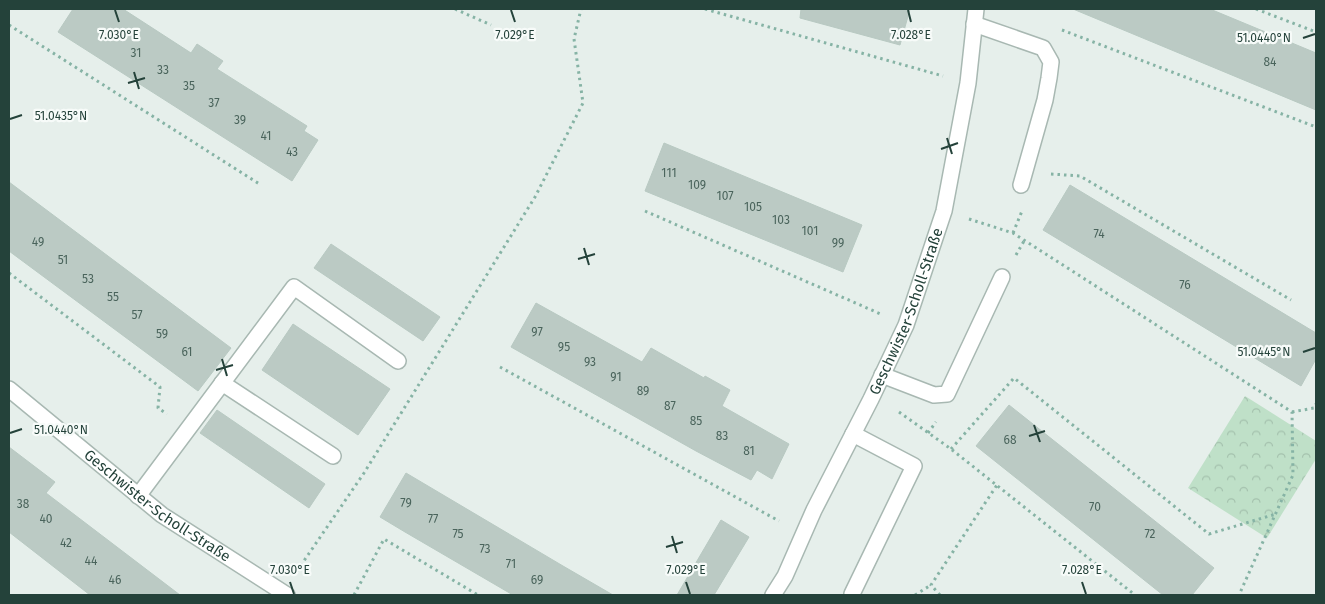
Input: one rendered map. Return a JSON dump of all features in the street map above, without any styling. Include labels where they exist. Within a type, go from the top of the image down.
[{"type":"street","name":"Geschwister-Scholl-Straße","points":[[773,595],[785,576],[814,510],[871,399],[906,325],[944,211],[968,83],[975,16]]},
{"type":"street","points":[[975,16],[1043,48],[1051,62],[1046,100],[1022,186]]},
{"type":"street","points":[[882,375],[934,395],[947,394],[1002,277]]},
{"type":"street","points":[[138,496],[294,287],[398,361]]},
{"type":"street","points":[[222,383],[333,456]]},
{"type":"street","name":"Geschwister-Scholl-Straße","points":[[9,389],[162,515],[284,594]]},
{"type":"street","points":[[852,594],[914,466],[853,434]]},
{"type":"path","points":[[455,9],[491,25]]},
{"type":"path","points":[[284,594],[364,473],[535,196],[582,103],[574,39],[581,9]]},
{"type":"path","points":[[705,9],[968,83]]},
{"type":"path","points":[[1256,9],[1316,32]]},
{"type":"path","points":[[9,26],[261,185]]},
{"type":"path","points":[[1053,26],[1316,126]]},
{"type":"path","points":[[1013,233],[1022,211],[1022,186],[1038,173],[1080,176],[1291,300]]},
{"type":"path","points":[[645,211],[906,325]]},
{"type":"path","points":[[944,211],[1013,233],[1292,412],[1314,408],[1316,404]]},
{"type":"path","points":[[9,274],[160,387],[158,408],[188,429]]},
{"type":"path","points":[[500,367],[804,534]]},
{"type":"path","points":[[951,449],[1014,378],[1209,534],[1276,514]]},
{"type":"path","points":[[871,399],[894,408],[951,449],[1135,595]]},
{"type":"path","points":[[1239,595],[1292,475],[1292,412]]},
{"type":"path","points":[[915,595],[931,585],[997,484]]},
{"type":"path","points":[[354,595],[384,539],[478,595]]},
{"type":"path","points":[[931,585],[940,595]]},
{"type":"green space","points":[[1245,396],[1316,441],[1316,459],[1267,538],[1188,488]]},
{"type":"building","points":[[73,9],[123,9],[191,53],[197,44],[223,61],[217,69],[307,126],[304,131],[318,140],[292,181],[58,32]]},
{"type":"building","points":[[801,9],[910,9],[900,45],[800,18]]},
{"type":"building","points":[[1073,9],[1210,9],[1316,53],[1316,110]]},
{"type":"building","points":[[664,143],[862,225],[843,272],[645,191]]},
{"type":"building","points":[[9,182],[231,348],[198,391],[9,251]]},
{"type":"building","points":[[1070,185],[1316,333],[1316,359],[1301,386],[1043,230]]},
{"type":"building","points":[[331,244],[440,317],[423,341],[314,268]]},
{"type":"building","points":[[536,303],[642,362],[651,348],[704,378],[705,376],[730,390],[722,406],[789,444],[772,479],[757,470],[751,480],[511,347]]},
{"type":"building","points":[[293,324],[390,389],[358,435],[262,370]]},
{"type":"building","points":[[1009,405],[1214,568],[1192,595],[1163,595],[976,446]]},
{"type":"building","points":[[217,410],[325,484],[309,508],[200,433]]},
{"type":"building","points":[[9,447],[55,482],[46,493],[180,595],[90,595],[9,532]]},
{"type":"building","points":[[406,473],[613,595],[513,595],[405,532],[380,517]]},
{"type":"building","points":[[721,520],[749,537],[714,595],[677,595]]}]
